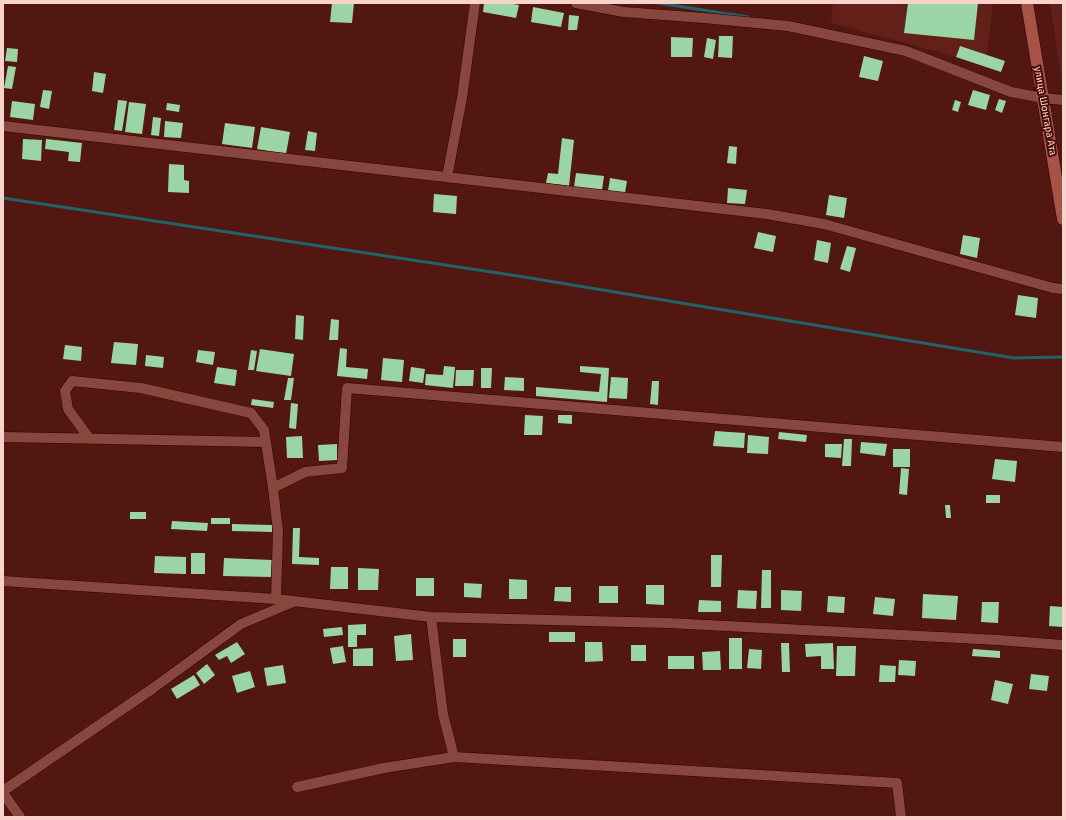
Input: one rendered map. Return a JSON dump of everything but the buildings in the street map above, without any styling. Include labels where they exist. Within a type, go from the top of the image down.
[{"type":"main road","name":"улица Шонгара Ата","points":[[1027,3],[1063,219]]},
{"type":"street","points":[[447,177],[462,98],[474,3]]},
{"type":"street","points":[[576,3],[624,12],[788,26],[906,51],[1011,92],[1063,100]]},
{"type":"street","points":[[3,126],[767,214],[816,223],[1053,288],[1063,289]]},
{"type":"street","points":[[89,438],[68,409],[65,391],[72,381],[141,388],[251,413],[264,430],[273,488],[278,531],[276,599]]},
{"type":"street","points":[[273,488],[305,472],[342,468],[347,388],[1063,447]]},
{"type":"street","points":[[3,437],[266,442]]},
{"type":"street","points":[[3,581],[276,599],[431,617],[668,623],[998,640],[1063,645]]},
{"type":"street","points":[[20,817],[3,792],[152,689],[241,624],[295,601]]},
{"type":"street","points":[[431,617],[443,714],[454,757]]},
{"type":"street","points":[[297,788],[384,768],[454,757],[897,783],[901,817]]},
{"type":"shaded area","points":[[833,3],[993,3],[986,65],[831,23]]},
{"type":"shaded area","points":[[1050,3],[1063,3],[1063,87]]},
{"type":"waterway","points":[[658,3],[748,17]]},
{"type":"waterway","points":[[3,198],[518,276],[1014,358],[1063,357]]}]
